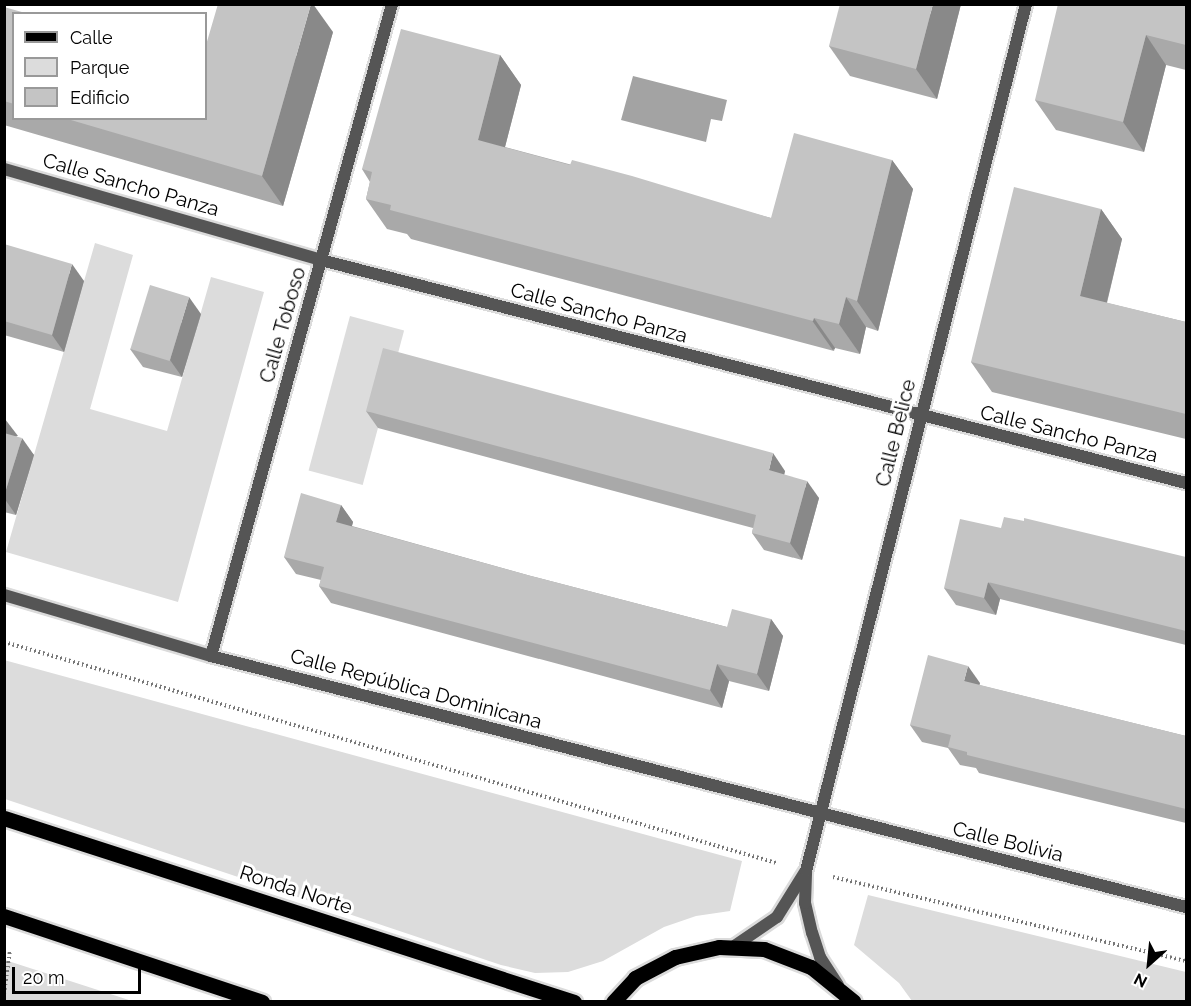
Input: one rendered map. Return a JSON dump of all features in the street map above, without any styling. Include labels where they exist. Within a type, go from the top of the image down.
[{"type":"main road","name":"Ronda Norte","points":[[4,818],[574,1002]]},
{"type":"main road","points":[[9,918],[262,1002]]},
{"type":"main road","points":[[613,1002],[635,978],[675,957],[732,947],[764,949],[811,967],[854,1002]]},
{"type":"street","name":"Calle Toboso","points":[[211,656],[392,4]]},
{"type":"street","name":"Calle Belice","points":[[841,990],[820,957],[812,933],[805,903],[806,871],[1026,4]]},
{"type":"street","name":"Calle Sancho Panza","points":[[4,169],[321,260],[920,417],[1186,483]]},
{"type":"street","name":"Calle República Dominicana","points":[[4,595],[211,656],[820,815]]},
{"type":"street","name":"Calle Bolivia","points":[[820,815],[1186,907]]},
{"type":"street","name":"Calle Belice","points":[[732,947],[777,917],[806,871]]},
{"type":"path","points":[[4,642],[806,871],[1186,961]]},
{"type":"path","points":[[4,994],[9,918]]},
{"type":"green space","points":[[95,243],[133,255],[90,409],[167,431],[211,277],[264,292],[178,602],[6,552]]},
{"type":"green space","points":[[350,316],[404,330],[363,485],[309,471]]},
{"type":"green space","points":[[4,660],[742,861],[730,911],[696,916],[664,927],[603,961],[568,972],[535,973],[501,965],[5,799]]},
{"type":"green space","points":[[868,895],[1186,972],[1186,1001],[912,1001],[899,983],[854,945]]},
{"type":"green space","points":[[5,960],[132,1001],[5,1001]]},
{"type":"shaded area","points":[[633,76],[727,100],[722,121],[711,119],[706,142],[621,120]]},
{"type":"building","points":[[218,4],[311,4],[262,176],[71,120],[207,120],[207,42]]},
{"type":"building","points":[[840,4],[933,4],[916,69],[829,46]]},
{"type":"building","points":[[1058,4],[1186,4],[1186,45],[1146,35],[1123,122],[1035,100]]},
{"type":"building","points":[[4,7],[22,12],[12,12],[12,103],[4,101]]},
{"type":"building","points":[[401,29],[500,55],[478,140],[570,165],[572,160],[771,218],[794,133],[892,160],[857,301],[846,297],[839,324],[814,318],[813,321],[390,210],[391,205],[366,199],[372,172],[362,169]]},
{"type":"building","points":[[1014,187],[1101,209],[1080,296],[1186,322],[1186,414],[971,362]]},
{"type":"building","points":[[4,244],[72,264],[52,335],[4,321]]},
{"type":"building","points":[[150,285],[189,297],[170,361],[130,349]]},
{"type":"building","points":[[383,348],[773,453],[769,470],[807,481],[790,543],[752,533],[756,515],[366,411]]},
{"type":"building","points":[[4,433],[22,438],[4,496]]},
{"type":"building","points":[[301,493],[341,505],[336,522],[531,576],[727,627],[732,609],[771,619],[757,674],[717,664],[710,690],[319,586],[324,567],[284,557]]},
{"type":"building","points":[[1004,517],[1024,521],[1024,518],[1186,557],[1186,631],[988,582],[984,598],[944,588],[960,519],[1001,528]]},
{"type":"building","points":[[928,655],[968,666],[964,681],[1186,736],[1186,809],[967,755],[967,752],[948,747],[951,735],[910,725]]}]
